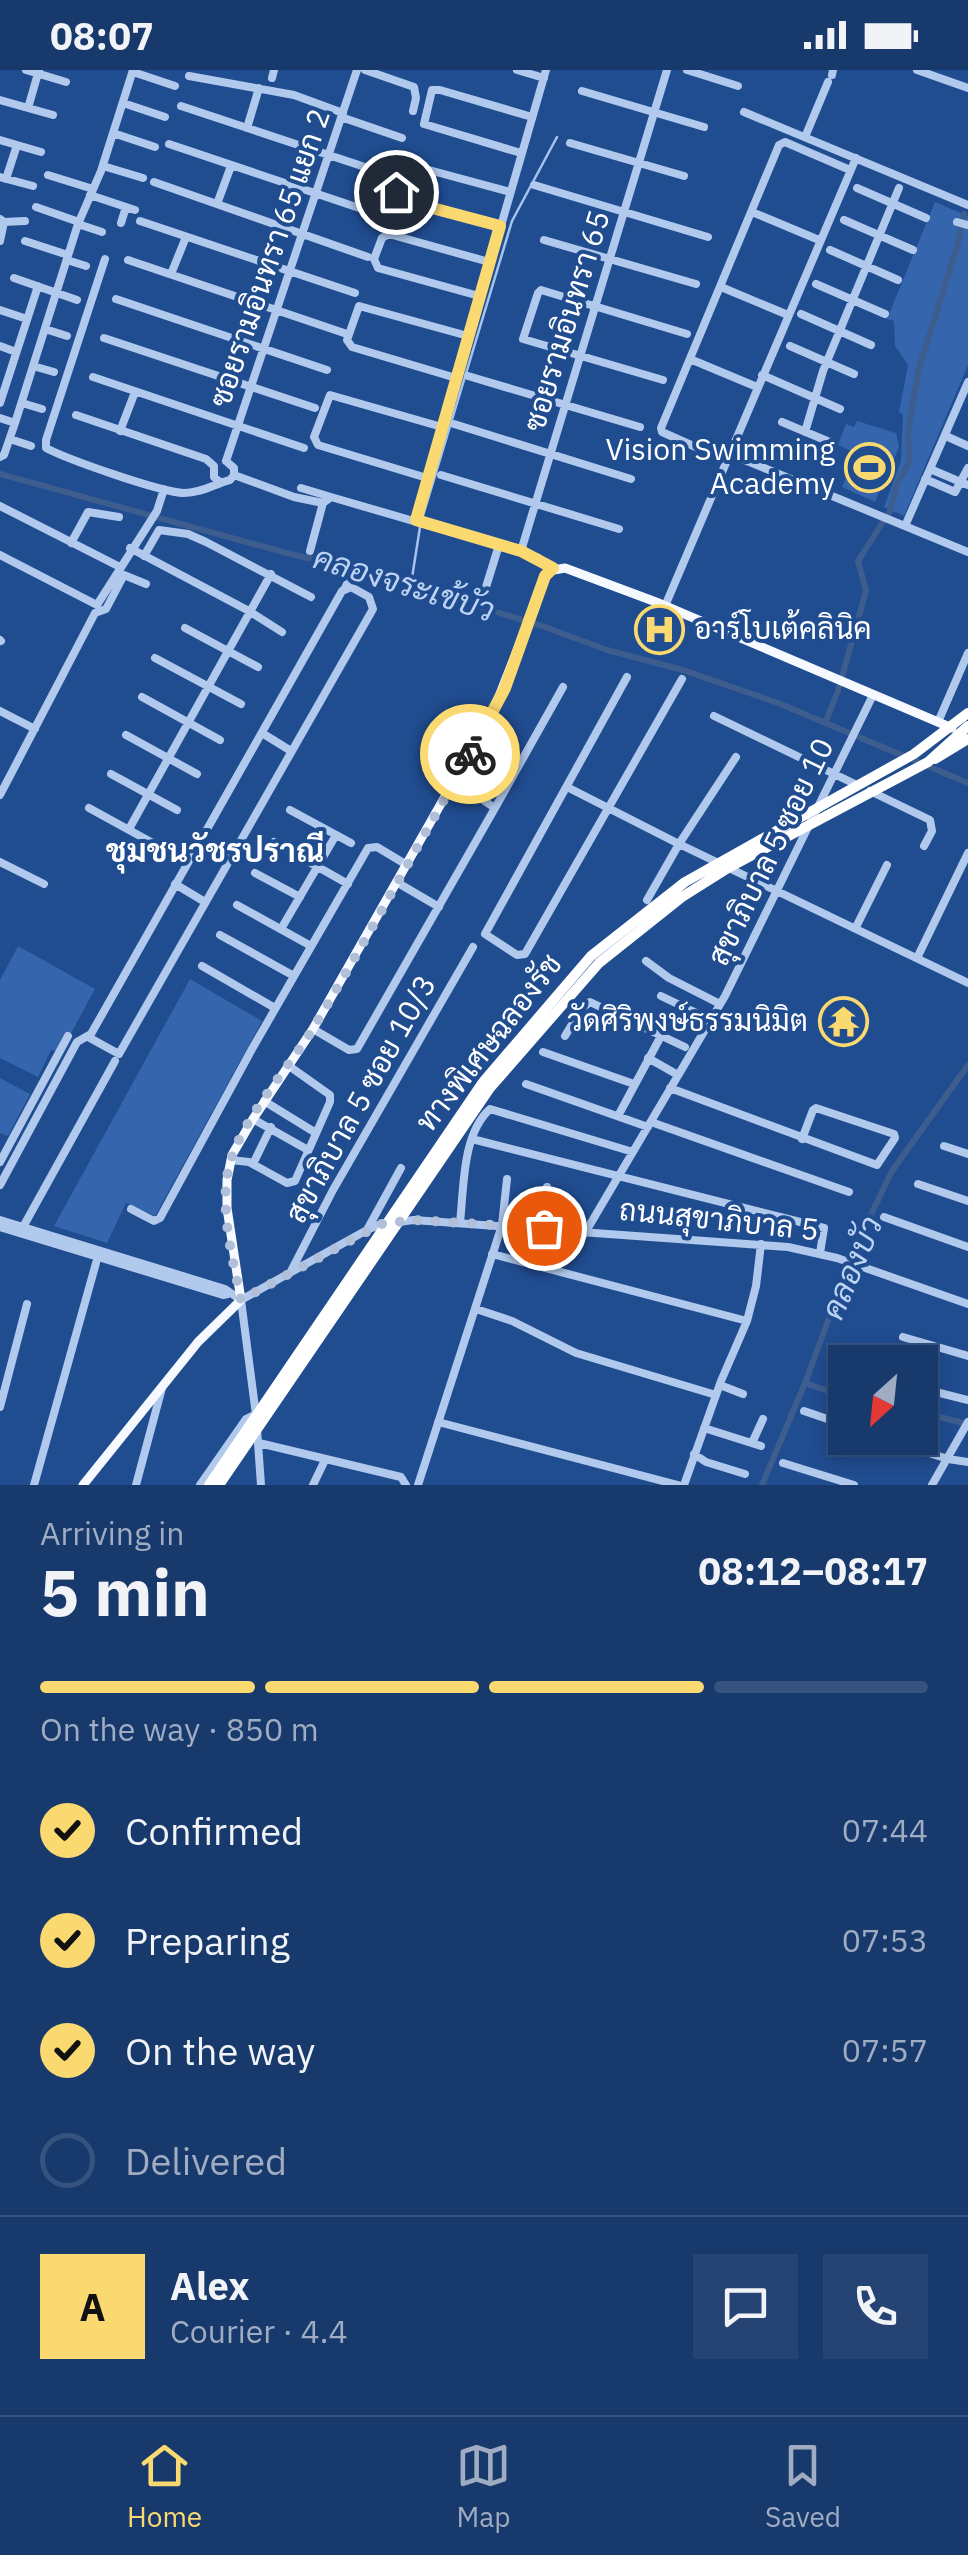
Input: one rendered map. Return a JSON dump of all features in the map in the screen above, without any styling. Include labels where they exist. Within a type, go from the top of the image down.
[{"type":"highway","name":"ทางพิเศษฉลองรัช","points":[[209,1485],[483,1082],[591,956],[685,882],[914,754],[968,713]]},
{"type":"highway","name":"ทางพิเศษฉลองรัช","points":[[219,1485],[490,1088],[599,963],[682,897],[728,868],[928,762],[968,726]]},
{"type":"highway","points":[[928,762],[952,752],[968,737]]},
{"type":"main road","points":[[241,1300],[227,1208],[231,1160],[264,1101],[313,1029],[455,781],[500,698],[545,576],[553,568],[565,568],[665,606],[968,737]]},
{"type":"main road","name":"ถนนสุขาภิบาล 5","points":[[83,1485],[198,1342],[241,1300]]},
{"type":"street","points":[[26,70],[66,82]]},
{"type":"street","name":"ซอยรามอินทรา 65 แยก 2","points":[[226,461],[357,70]]},
{"type":"street","points":[[365,70],[414,86],[413,110]]},
{"type":"street","points":[[420,521],[427,478],[545,74],[517,70]]},
{"type":"street","name":"ซอยรามอินทรา 65","points":[[521,551],[666,70]]},
{"type":"street","points":[[687,70],[738,86]]},
{"type":"street","points":[[916,70],[968,88]]},
{"type":"street","points":[[0,457],[10,439],[79,223],[133,71],[175,86]]},
{"type":"street","points":[[28,108],[39,72]]},
{"type":"street","points":[[189,76],[294,95],[402,138]]},
{"type":"street","points":[[805,137],[831,76]]},
{"type":"street","points":[[247,128],[259,88]]},
{"type":"street","points":[[521,153],[429,127],[423,120],[432,90],[532,117]]},
{"type":"street","points":[[582,91],[704,127]]},
{"type":"street","points":[[0,100],[53,115]]},
{"type":"street","points":[[123,103],[165,116]]},
{"type":"street","points":[[180,106],[398,179]]},
{"type":"street","points":[[744,112],[968,205]]},
{"type":"street","points":[[113,133],[155,147]]},
{"type":"street","points":[[0,140],[40,152]]},
{"type":"street","points":[[850,170],[781,142],[661,430],[968,552]]},
{"type":"street","points":[[570,143],[684,176]]},
{"type":"street","points":[[169,144],[380,215]]},
{"type":"street","points":[[16,145],[3,178],[34,186]]},
{"type":"street","points":[[665,606],[856,158]]},
{"type":"street","points":[[102,166],[144,178]]},
{"type":"street","points":[[217,204],[232,166]]},
{"type":"street","points":[[500,226],[398,198],[398,179],[408,166],[510,192]]},
{"type":"street","points":[[48,175],[131,208],[121,223]]},
{"type":"street","points":[[154,182],[368,257]]},
{"type":"street","points":[[534,185],[708,237]]},
{"type":"street","points":[[857,188],[926,218]]},
{"type":"street","points":[[805,432],[826,362],[899,188]]},
{"type":"street","points":[[36,208],[102,232]]},
{"type":"street","points":[[752,212],[819,240]]},
{"type":"street","points":[[0,241],[2,220],[25,221]]},
{"type":"street","points":[[844,220],[912,250]]},
{"type":"street","points":[[140,221],[354,293]]},
{"type":"street","points":[[957,222],[967,225]]},
{"type":"street","points":[[479,296],[378,268],[374,259],[382,238],[388,234],[489,262]]},
{"type":"street","points":[[171,274],[186,237]]},
{"type":"street","points":[[544,240],[696,284]]},
{"type":"street","points":[[24,241],[86,266]]},
{"type":"street","points":[[830,250],[898,280]]},
{"type":"street","points":[[105,259],[46,448],[185,493],[206,490],[234,475],[232,465],[226,461],[214,466]]},
{"type":"street","points":[[128,260],[344,332]]},
{"type":"street","points":[[14,278],[77,300]]},
{"type":"street","points":[[816,284],[884,314]]},
{"type":"street","points":[[0,403],[3,382],[38,286]]},
{"type":"street","points":[[722,286],[788,315]]},
{"type":"street","points":[[663,380],[523,338],[541,290],[687,334]]},
{"type":"street","points":[[116,299],[326,370]]},
{"type":"street","points":[[456,378],[352,347],[347,340],[359,306],[468,336]]},
{"type":"street","points":[[0,310],[27,319]]},
{"type":"street","points":[[802,314],[872,344]]},
{"type":"street","points":[[45,329],[67,336]]},
{"type":"street","points":[[104,338],[315,408]]},
{"type":"street","points":[[0,346],[16,352]]},
{"type":"street","points":[[790,346],[854,374]]},
{"type":"street","points":[[690,359],[757,387]]},
{"type":"street","points":[[33,366],[54,372]]},
{"type":"street","points":[[762,375],[840,409]]},
{"type":"street","points":[[468,376],[640,427]]},
{"type":"street","points":[[93,378],[304,448]]},
{"type":"street","points":[[905,526],[968,382]]},
{"type":"street","points":[[120,430],[135,392]]},
{"type":"street","points":[[427,478],[314,443],[321,418],[328,398],[334,396],[442,427]]},
{"type":"street","points":[[22,403],[42,409]]},
{"type":"street","points":[[76,415],[206,459],[214,466],[214,477],[220,482]]},
{"type":"street","points":[[0,418],[15,423]]},
{"type":"street","points":[[782,422],[832,443]]},
{"type":"street","points":[[454,424],[631,478]]},
{"type":"street","points":[[948,438],[968,446]]},
{"type":"street","points":[[10,439],[31,446]]},
{"type":"street","points":[[925,479],[954,492],[965,484],[968,468]]},
{"type":"street","points":[[930,469],[965,484]]},
{"type":"street","points":[[234,475],[294,497],[327,500],[420,521],[521,551],[553,568]]},
{"type":"street","points":[[441,475],[620,528]]},
{"type":"street","points":[[300,488],[327,500]]},
{"type":"street","points":[[0,554],[94,605],[101,602],[130,548],[156,511],[164,489]]},
{"type":"street","points":[[310,551],[327,500]]},
{"type":"street","points":[[0,506],[120,567]]},
{"type":"street","points":[[72,543],[88,512],[120,517]]},
{"type":"street","points":[[144,556],[154,534],[167,529],[206,542],[311,597]]},
{"type":"street","points":[[486,587],[498,545]]},
{"type":"street","points":[[130,548],[282,632]]},
{"type":"street","points":[[0,1185],[77,1042],[88,1037],[354,570]]},
{"type":"street","points":[[129,829],[271,574]]},
{"type":"street","points":[[0,795],[95,613],[106,608],[124,575],[146,584]]},
{"type":"street","points":[[88,1037],[119,1054],[373,609],[370,597],[346,588]]},
{"type":"street","points":[[185,628],[258,667]]},
{"type":"street","points":[[938,722],[968,653]]},
{"type":"street","points":[[155,658],[241,704]]},
{"type":"street","points":[[628,677],[485,934],[516,955],[525,954],[682,679]]},
{"type":"street","points":[[313,1029],[349,1050],[357,1049],[564,687]]},
{"type":"street","name":"สุขาภิบาล 5 ซอย 10","points":[[585,1233],[720,1004],[873,696]]},
{"type":"street","points":[[142,697],[220,740]]},
{"type":"street","points":[[0,711],[35,729]]},
{"type":"street","points":[[714,716],[930,820],[932,831],[924,846]]},
{"type":"street","points":[[262,733],[291,751]]},
{"type":"street","points":[[126,735],[197,774]]},
{"type":"street","points":[[647,900],[736,757]]},
{"type":"street","points":[[111,774],[178,810]]},
{"type":"street","points":[[455,781],[495,808]]},
{"type":"street","points":[[567,787],[968,983]]},
{"type":"street","points":[[89,808],[160,847]]},
{"type":"street","points":[[290,810],[351,843]]},
{"type":"street","points":[[281,929],[336,835]]},
{"type":"street","points":[[274,842],[348,884]]},
{"type":"street","points":[[131,1209],[154,1221],[160,1218],[368,848],[372,845],[408,865]]},
{"type":"street","points":[[918,956],[968,853]]},
{"type":"street","points":[[0,862],[44,884]]},
{"type":"street","points":[[856,927],[887,865]]},
{"type":"street","points":[[255,872],[300,897]]},
{"type":"street","points":[[398,882],[439,907]]},
{"type":"street","points":[[175,884],[205,902]]},
{"type":"street","points":[[237,904],[311,946]]},
{"type":"street","points":[[220,935],[294,976]]},
{"type":"street","name":"สุขาภิบาล 5 ซอย 10/3","points":[[290,1273],[333,1190],[473,947]]},
{"type":"street","points":[[646,961],[669,978],[720,1004]]},
{"type":"street","points":[[202,966],[276,1008]]},
{"type":"street","points":[[661,996],[711,1020]]},
{"type":"street","points":[[565,1036],[590,1002],[685,1047]]},
{"type":"street","points":[[0,1162],[68,1036]]},
{"type":"street","points":[[618,1116],[661,1036]]},
{"type":"street","points":[[542,1052],[634,1084]]},
{"type":"street","points":[[648,1058],[678,1075]]},
{"type":"street","points":[[23,1227],[115,1061]]},
{"type":"street","points":[[231,1160],[253,1164],[290,1183],[295,1181],[330,1095],[289,1066]]},
{"type":"street","points":[[526,1084],[849,1192]]},
{"type":"street","points":[[670,1088],[802,1139],[879,1165],[896,1138],[894,1134],[816,1108],[802,1139]]},
{"type":"street","points":[[264,1101],[316,1133]]},
{"type":"street","points":[[460,1222],[472,1139],[490,1109],[633,1152]]},
{"type":"street","points":[[253,1119],[308,1150]]},
{"type":"street","points":[[253,1164],[271,1128]]},
{"type":"street","points":[[472,1139],[824,1228],[820,1254]]},
{"type":"street","points":[[944,1146],[968,1154]]},
{"type":"street","points":[[367,1230],[401,1168]]},
{"type":"street","points":[[430,1485],[418,1484],[502,1224],[506,1179]]},
{"type":"street","points":[[918,1184],[968,1201]]},
{"type":"street","points":[[540,1267],[547,1187]]},
{"type":"street","points":[[884,1217],[968,1247]]},
{"type":"street","name":"ถนนสุขาภิบาล 5","points":[[241,1300],[367,1230],[414,1220],[760,1244],[837,1258],[968,1304]]},
{"type":"street","points":[[0,1224],[23,1227],[225,1289],[228,1294]]},
{"type":"street","points":[[0,1224],[241,1300],[261,1485]]},
{"type":"street","points":[[438,1422],[681,1485],[748,1321],[760,1244]]},
{"type":"street","points":[[492,1254],[748,1321]]},
{"type":"street","points":[[34,1485],[96,1263]]},
{"type":"street","points":[[0,1406],[28,1304]]},
{"type":"street","points":[[476,1309],[512,1321],[576,1353],[744,1394]]},
{"type":"street","points":[[902,1337],[968,1356]]},
{"type":"street","points":[[136,1485],[162,1388]]},
{"type":"street","points":[[938,1392],[968,1400]]},
{"type":"street","points":[[804,1411],[828,1419]]},
{"type":"street","points":[[200,1485],[246,1419],[256,1414]]},
{"type":"street","points":[[704,1428],[757,1444],[763,1419]]},
{"type":"street","points":[[932,1485],[968,1422]]},
{"type":"street","points":[[259,1444],[401,1477],[406,1485]]},
{"type":"street","points":[[694,1454],[706,1462],[745,1474]]},
{"type":"street","points":[[935,1455],[968,1462]]},
{"type":"street","points":[[312,1485],[324,1460]]},
{"type":"street","points":[[783,1463],[854,1485]]},
{"type":"shaded area","points":[[935,202],[968,216],[968,365],[904,516],[884,507],[901,461],[903,415],[899,412],[908,365],[895,346],[894,321],[887,319]]},
{"type":"shaded area","name":"Vision Swimming Academy","points":[[857,421],[896,433],[899,447],[875,502],[842,487],[856,453],[838,445],[846,424],[854,427]]},
{"type":"shaded area","points":[[18,946],[95,989],[61,1052],[51,1050],[38,1077],[0,1058],[0,980]]},
{"type":"shaded area","points":[[190,979],[262,1021],[155,1216],[126,1203],[107,1243],[54,1226]]},
{"type":"shaded area","points":[[0,1078],[30,1094],[8,1136],[0,1133]]},
{"type":"waterway","points":[[422,519],[512,221],[557,137]]},
{"type":"waterway","points":[[825,723],[866,591],[858,561],[890,511],[897,484],[909,462],[908,431],[919,368],[964,214]]},
{"type":"waterway","name":"คลองจระเข้บัว","points":[[0,474],[294,555],[356,568],[607,650],[683,670],[778,703],[968,783]]},
{"type":"waterway","points":[[411,584],[420,527]]},
{"type":"waterway","name":"คลองบัว","points":[[762,1485],[855,1248],[892,1171],[968,1065]]},
{"type":"waterway","points":[[805,1383],[828,1391]]},
{"type":"waterway","points":[[938,1416],[968,1424]]},
{"type":"way so far","points":[[470,754],[313,1029],[232,1156],[227,1208],[241,1300],[381,1224],[414,1220],[544,1228]]},
{"type":"place","name":"Vision Swimming Academy","points":[[870,467]]},
{"type":"place","name":"อาร์โบเต้คลินิค","points":[[659,629]]},
{"type":"place","name":"วัดศิริพงษ์ธรรมนิมิต","points":[[843,1021]]},
{"type":"district","name":"ชุมชนวัชรปราณี","points":[[215,851]]},
{"type":"route","points":[[396,192],[402,200],[500,226],[416,520],[521,551],[553,568],[545,576],[505,688],[470,754]]}]
